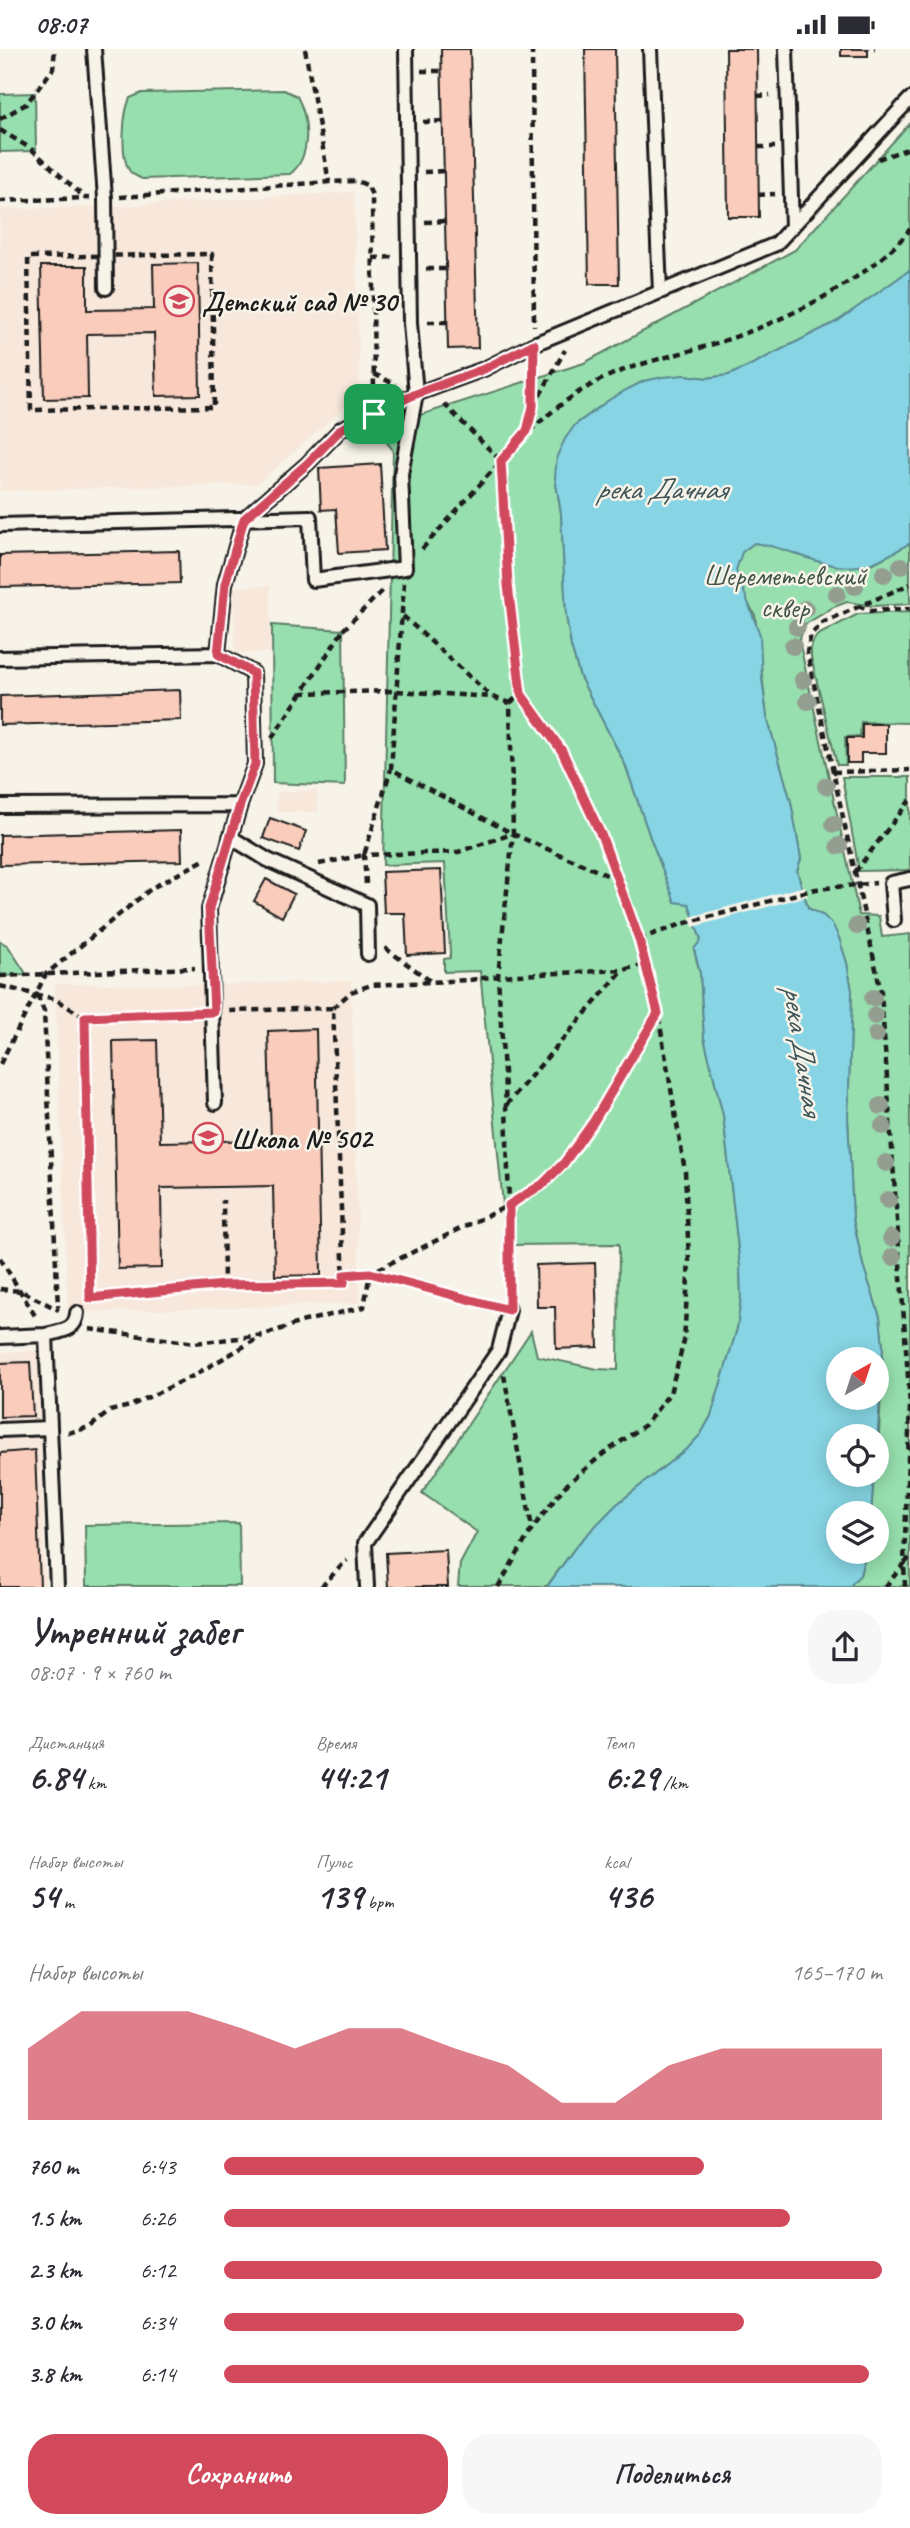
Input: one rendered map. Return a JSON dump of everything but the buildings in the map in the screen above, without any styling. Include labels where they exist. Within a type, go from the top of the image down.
[{"type":"lane","points":[[94,49],[105,198],[106,288]]},
{"type":"lane","points":[[0,525],[310,517],[313,580],[405,568],[401,474],[416,394],[410,323],[406,49]]},
{"type":"lane","points":[[650,49],[660,292]]},
{"type":"lane","points":[[786,49],[792,227]]},
{"type":"lane","points":[[218,654],[225,584],[244,519],[307,464],[341,429],[416,394],[484,369],[534,344],[776,244],[910,99]]},
{"type":"lane","points":[[0,658],[218,654],[253,673],[255,764],[209,908],[215,1103]]},
{"type":"lane","points":[[0,806],[240,805]]},
{"type":"lane","points":[[229,841],[367,905],[368,954]]},
{"type":"lane","points":[[894,920],[891,883],[910,879]]},
{"type":"lane","points":[[367,1587],[365,1543],[499,1350],[509,1310]]},
{"type":"lane","points":[[0,1336],[46,1335],[75,1321]]},
{"type":"lane","points":[[46,1335],[57,1587]]},
{"type":"lane","points":[[0,1430],[50,1433]]},
{"type":"path","points":[[0,119],[26,104],[53,69],[55,49]]},
{"type":"path","points":[[305,49],[329,182]]},
{"type":"path","points":[[527,431],[533,407],[534,344],[531,49]]},
{"type":"path","points":[[0,130],[30,148],[86,198]]},
{"type":"path","points":[[0,201],[105,198],[329,182],[356,181],[367,185],[372,195],[374,414]]},
{"type":"path","points":[[255,764],[343,630],[405,568],[527,431],[568,400],[611,375],[728,340],[810,305],[869,267],[898,244],[910,229]]},
{"type":"path","points":[[212,254],[214,407],[31,410],[28,257],[106,256],[212,254]]},
{"type":"path","points":[[533,407],[579,326]]},
{"type":"path","points":[[429,389],[501,461],[508,585],[521,694],[562,751],[602,837],[639,939],[658,1013],[685,1171],[689,1261],[684,1341],[670,1393],[645,1425],[603,1454],[564,1487],[532,1529],[498,1587]]},
{"type":"path","points":[[367,905],[364,855],[391,769],[405,568]]},
{"type":"path","points":[[905,1587],[910,1406],[881,992],[807,652],[811,634],[822,623],[910,583]]},
{"type":"path","points":[[857,605],[870,611],[910,609]]},
{"type":"path","points":[[403,615],[492,697]]},
{"type":"path","points":[[302,692],[397,691],[492,697],[510,703]]},
{"type":"path","points":[[510,703],[521,694]]},
{"type":"path","points":[[344,1275],[370,1273],[509,1310],[506,1104],[498,976],[513,834],[510,703]]},
{"type":"path","points":[[391,769],[513,834],[618,880]]},
{"type":"path","points":[[833,772],[910,770]]},
{"type":"path","points":[[854,873],[910,800]]},
{"type":"path","points":[[291,870],[364,855],[458,852],[513,834]]},
{"type":"path","points":[[0,1064],[46,974],[152,887],[229,841]]},
{"type":"path","points":[[639,939],[682,924],[816,889],[857,883],[891,883]]},
{"type":"path","points":[[367,935],[433,982]]},
{"type":"path","points":[[0,986],[55,999],[85,1017],[333,1008],[351,992],[371,985],[623,970],[646,964]]},
{"type":"path","points":[[0,976],[211,967]]},
{"type":"path","points":[[506,1104],[623,970]]},
{"type":"path","points":[[0,1289],[21,1291],[59,1310],[44,1011],[37,995]]},
{"type":"path","points":[[90,1298],[224,1285],[344,1283],[333,1008]]},
{"type":"path","points":[[370,1273],[509,1205],[543,1184],[564,1163],[594,1121],[658,1013]]},
{"type":"path","points":[[75,1321],[83,1317],[83,1306],[90,1298],[85,1017]]},
{"type":"path","points":[[223,1200],[224,1285]]},
{"type":"path","points":[[0,1258],[46,1335]]},
{"type":"path","points":[[75,1321],[195,1343],[264,1335],[301,1322],[364,1307],[368,1298],[370,1273]]},
{"type":"path","points":[[50,1433],[90,1427],[110,1411],[130,1406],[189,1378],[264,1335]]},
{"type":"path","points":[[499,1350],[532,1529]]},
{"type":"path","points":[[321,1587],[365,1543]]},
{"type":"path","points":[[885,1587],[910,1557]]},
{"type":"shaded area","name":"Детский сад № 30","points":[[354,192],[360,394],[257,484],[0,491],[0,209],[105,207]]},
{"type":"shaded area","points":[[270,586],[271,653],[235,653],[234,587]]},
{"type":"shaded area","points":[[317,790],[318,812],[277,812],[277,792]]},
{"type":"shaded area","name":"Школа № 502","points":[[351,981],[360,1303],[68,1313],[55,984],[211,985]]},
{"type":"shaded area","points":[[39,1351],[45,1586],[0,1586],[0,1352]]},
{"type":"green space","points":[[284,90],[297,96],[306,126],[302,158],[290,174],[142,179],[129,170],[124,155],[124,134],[130,98],[142,93]]},
{"type":"green space","points":[[35,93],[36,151],[0,152],[0,94]]},
{"type":"green space","points":[[910,123],[910,270],[838,321],[729,375],[707,378],[685,375],[644,381],[609,400],[575,425],[555,477],[561,513],[566,615],[580,677],[625,764],[675,901],[689,904],[701,940],[694,950],[700,973],[704,1037],[723,1115],[741,1297],[737,1329],[711,1416],[701,1434],[689,1447],[616,1505],[577,1545],[547,1586],[458,1586],[460,1564],[477,1532],[422,1493],[531,1331],[537,1356],[597,1369],[618,1370],[619,1244],[507,1245],[480,971],[444,972],[444,959],[450,958],[445,863],[383,865],[393,450],[376,429],[584,363],[795,250]]},
{"type":"green space","name":"Шереметьевский сквер","points":[[754,543],[837,565],[851,566],[866,565],[883,559],[910,543],[910,604],[873,606],[847,602],[806,624],[799,640],[859,915],[879,916],[882,937],[910,934],[910,1586],[849,1586],[860,1575],[863,1564],[889,1564],[889,1501],[872,1501],[873,1487],[889,1487],[889,1424],[879,1424],[880,1411],[889,1411],[889,1347],[883,1347],[880,1317],[863,1265],[853,1219],[848,1118],[852,991],[847,963],[839,938],[824,916],[808,908],[797,870],[801,859],[791,802],[767,717],[755,615],[745,598],[735,570],[742,552]]},
{"type":"green space","points":[[910,612],[910,723],[861,722],[860,736],[845,737],[846,765],[837,765],[811,657],[811,646],[816,636],[858,614]]},
{"type":"green space","points":[[272,625],[343,630],[345,786],[273,783]]},
{"type":"green space","points":[[842,777],[910,777],[910,870],[859,871]]},
{"type":"green space","points":[[0,941],[8,946],[27,975],[0,976]]},
{"type":"green space","points":[[239,1523],[240,1586],[86,1586],[85,1525]]},
{"type":"water","name":"река Дачная","points":[[910,270],[910,543],[877,561],[851,567],[823,563],[754,543],[742,552],[736,570],[760,635],[767,717],[791,802],[801,859],[797,871],[808,908],[824,916],[833,925],[839,938],[852,991],[848,1118],[853,1219],[863,1265],[880,1317],[883,1347],[826,1347],[826,1411],[879,1411],[878,1424],[826,1424],[826,1487],[873,1487],[872,1501],[826,1501],[826,1564],[863,1564],[860,1575],[849,1587],[547,1587],[577,1545],[616,1505],[689,1447],[701,1434],[711,1416],[737,1329],[741,1297],[723,1115],[704,1037],[700,973],[694,949],[701,940],[689,904],[675,902],[625,764],[580,677],[566,615],[561,513],[555,477],[557,456],[575,425],[609,400],[644,381],[685,375],[707,378],[729,375],[838,321]]},
{"type":"pier","points":[[805,886],[808,896],[693,927],[690,917]]},
{"type":"place","name":"Детский сад № 30","points":[[179,301]]},
{"type":"place","name":"Школа № 502","points":[[208,1138]]},
{"type":"route","points":[[534,344],[533,407],[527,431],[501,461],[508,585],[521,694],[562,751],[602,837],[639,939],[658,1013],[594,1121],[564,1163],[543,1184],[509,1205],[509,1310],[370,1273],[359,1276],[344,1275],[344,1283],[224,1285],[90,1298],[85,1017],[214,1012],[209,908],[255,764],[253,673],[218,654],[225,584],[244,519],[307,464],[341,429],[374,414],[416,394],[484,369],[534,344]]}]
